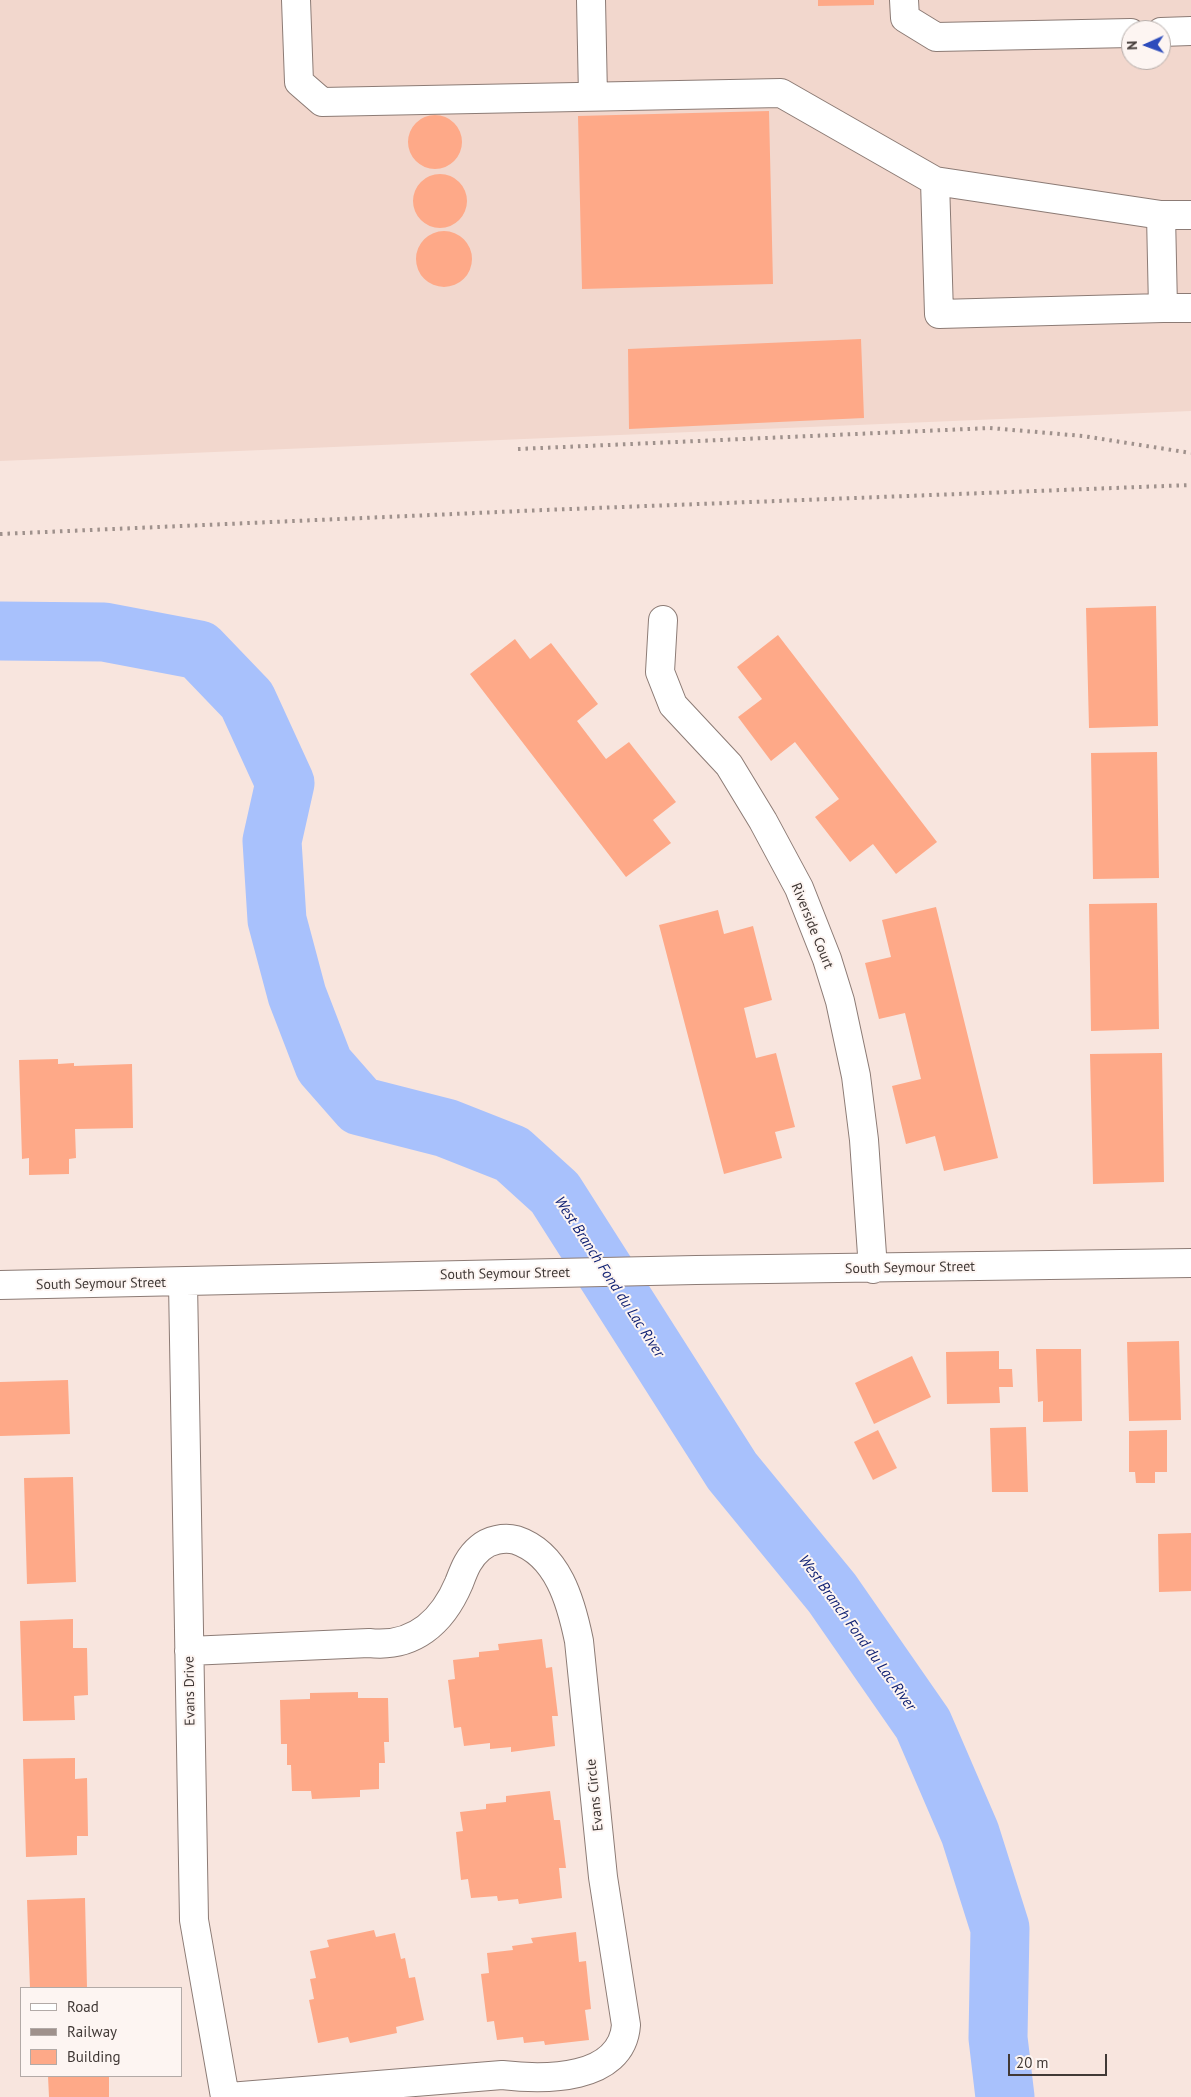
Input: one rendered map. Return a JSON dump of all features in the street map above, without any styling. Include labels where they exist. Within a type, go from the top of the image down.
[{"type":"street","points":[[296,0],[299,82],[322,102],[781,93],[935,181],[1161,215],[1191,215]]},
{"type":"street","points":[[591,0],[593,96]]},
{"type":"street","points":[[904,0],[905,18],[936,37],[1121,32]]},
{"type":"street","points":[[1171,32],[1191,31]]},
{"type":"street","points":[[935,181],[939,314],[1191,308]]},
{"type":"street","points":[[1161,215],[1163,308]]},
{"type":"street","name":"Riverside Court","points":[[663,620],[660,672],[673,705],[728,765],[763,821],[798,888],[827,959],[840,1001],[856,1076],[864,1140],[872,1269]]},
{"type":"street","name":"South Seymour Street","points":[[0,1285],[696,1270],[1191,1263]]},
{"type":"street","name":"Evans Drive","points":[[183,1282],[194,1920],[225,2097]]},
{"type":"street","name":"Evans Circle","points":[[189,1650],[401,1642],[420,1633],[436,1619],[449,1602],[467,1563],[481,1547],[491,1542],[512,1539],[532,1547],[551,1566],[564,1590],[579,1641],[603,1877],[626,2025],[622,2046],[607,2061],[561,2076],[534,2078],[502,2075],[229,2097]]},
{"type":"shaded area","points":[[0,0],[1191,0],[1191,411],[0,461]]},
{"type":"building","points":[[818,0],[874,0],[874,5],[818,6]]},
{"type":"building","points":[[769,111],[773,284],[582,289],[578,116]]},
{"type":"building","points":[[435,115],[445,117],[454,123],[460,132],[462,142],[460,152],[454,161],[445,167],[435,169],[425,167],[416,161],[410,152],[408,142],[410,132],[416,123],[425,117]]},
{"type":"building","points":[[435,174],[445,174],[455,178],[463,186],[467,201],[463,216],[455,224],[445,228],[435,228],[425,224],[417,216],[413,206],[413,196],[417,186],[425,178]]},
{"type":"building","points":[[444,231],[459,236],[467,244],[472,259],[467,274],[459,282],[444,287],[429,282],[421,274],[416,259],[421,244],[429,236]]},
{"type":"building","points":[[861,339],[864,418],[629,429],[628,349]]},
{"type":"building","points":[[1156,606],[1158,726],[1089,728],[1086,608]]},
{"type":"building","points":[[778,635],[937,842],[896,874],[873,844],[850,862],[815,817],[839,799],[795,742],[771,761],[738,717],[762,699],[737,667]]},
{"type":"building","points":[[515,639],[530,659],[551,643],[598,704],[577,721],[606,759],[629,742],[676,802],[653,820],[671,843],[626,877],[470,674]]},
{"type":"building","points":[[1157,752],[1159,878],[1093,879],[1091,753]]},
{"type":"building","points":[[1157,903],[1159,1029],[1091,1031],[1089,904]]},
{"type":"building","points":[[936,907],[998,1158],[944,1171],[935,1136],[906,1144],[892,1086],[921,1079],[905,1013],[879,1019],[865,963],[891,957],[882,920]]},
{"type":"building","points":[[718,910],[724,934],[753,926],[772,1000],[744,1008],[756,1058],[776,1053],[795,1127],[775,1132],[782,1158],[724,1174],[659,925]]},
{"type":"building","points":[[1162,1053],[1164,1182],[1093,1184],[1090,1054]]},
{"type":"building","points":[[58,1059],[58,1064],[74,1063],[74,1066],[132,1064],[133,1128],[75,1129],[76,1158],[69,1159],[69,1174],[29,1175],[29,1158],[22,1159],[19,1060]]},
{"type":"building","points":[[1179,1341],[1181,1420],[1129,1421],[1127,1342]]},
{"type":"building","points":[[1036,1349],[1081,1349],[1082,1421],[1043,1422],[1043,1401],[1038,1402]]},
{"type":"building","points":[[999,1351],[999,1369],[1012,1369],[1013,1387],[999,1387],[1000,1403],[947,1404],[946,1352]]},
{"type":"building","points":[[912,1356],[931,1397],[874,1424],[855,1383]]},
{"type":"building","points":[[68,1380],[70,1434],[0,1436],[0,1382]]},
{"type":"building","points":[[1026,1427],[1028,1492],[992,1492],[990,1428]]},
{"type":"building","points":[[878,1430],[897,1468],[873,1480],[854,1442]]},
{"type":"building","points":[[1167,1430],[1167,1472],[1155,1472],[1155,1483],[1136,1483],[1135,1472],[1129,1472],[1129,1431]]},
{"type":"building","points":[[73,1477],[76,1582],[27,1584],[24,1478]]},
{"type":"building","points":[[1191,1533],[1191,1591],[1159,1592],[1158,1534]]},
{"type":"building","points":[[73,1619],[73,1648],[87,1648],[88,1695],[74,1696],[75,1720],[23,1721],[20,1621]]},
{"type":"building","points":[[542,1639],[546,1668],[552,1667],[558,1716],[552,1716],[555,1746],[511,1752],[511,1747],[490,1749],[490,1743],[464,1746],[461,1727],[454,1728],[448,1680],[455,1679],[453,1660],[479,1657],[479,1652],[499,1650],[498,1644]]},
{"type":"building","points":[[358,1692],[358,1698],[388,1698],[389,1742],[384,1742],[385,1763],[379,1763],[379,1789],[360,1790],[360,1797],[312,1799],[311,1791],[292,1791],[291,1765],[287,1765],[287,1744],[281,1744],[280,1700],[310,1699],[310,1693]]},
{"type":"building","points":[[75,1758],[75,1779],[87,1778],[88,1836],[77,1836],[77,1855],[26,1857],[23,1759]]},
{"type":"building","points":[[550,1791],[554,1820],[560,1820],[566,1868],[559,1868],[562,1898],[519,1904],[518,1899],[498,1901],[497,1896],[471,1898],[468,1879],[461,1880],[456,1832],[463,1831],[460,1812],[486,1809],[486,1804],[506,1802],[506,1796]]},
{"type":"building","points":[[85,1898],[87,1987],[30,1987],[27,1900]]},
{"type":"building","points":[[374,1930],[376,1937],[395,1933],[401,1959],[405,1958],[409,1978],[415,1977],[424,2020],[396,2027],[397,2033],[350,2043],[348,2037],[318,2043],[309,2000],[314,1999],[310,1979],[316,1978],[310,1951],[329,1947],[327,1940]]},
{"type":"building","points":[[576,1932],[579,1962],[586,1961],[591,2009],[585,2010],[589,2040],[545,2045],[544,2041],[524,2043],[523,2037],[497,2040],[494,2021],[487,2022],[481,1974],[489,1973],[487,1953],[513,1950],[512,1946],[533,1943],[531,1938]]},
{"type":"building","points":[[48,2077],[109,2077],[109,2097],[49,2097]]},
{"type":"waterway","name":"West Branch Fond du Lac River","points":[[0,631],[104,632],[199,650],[247,700],[285,783],[272,841],[277,920],[297,995],[324,1065],[360,1106],[446,1128],[512,1154],[555,1193],[732,1471],[832,1593],[923,1724],[970,1833],[1000,1928],[998,2038],[1005,2097]]},
{"type":"railway","points":[[518,449],[990,428],[1083,436],[1191,453]]},
{"type":"railway","points":[[0,534],[544,510],[1191,485]]}]
